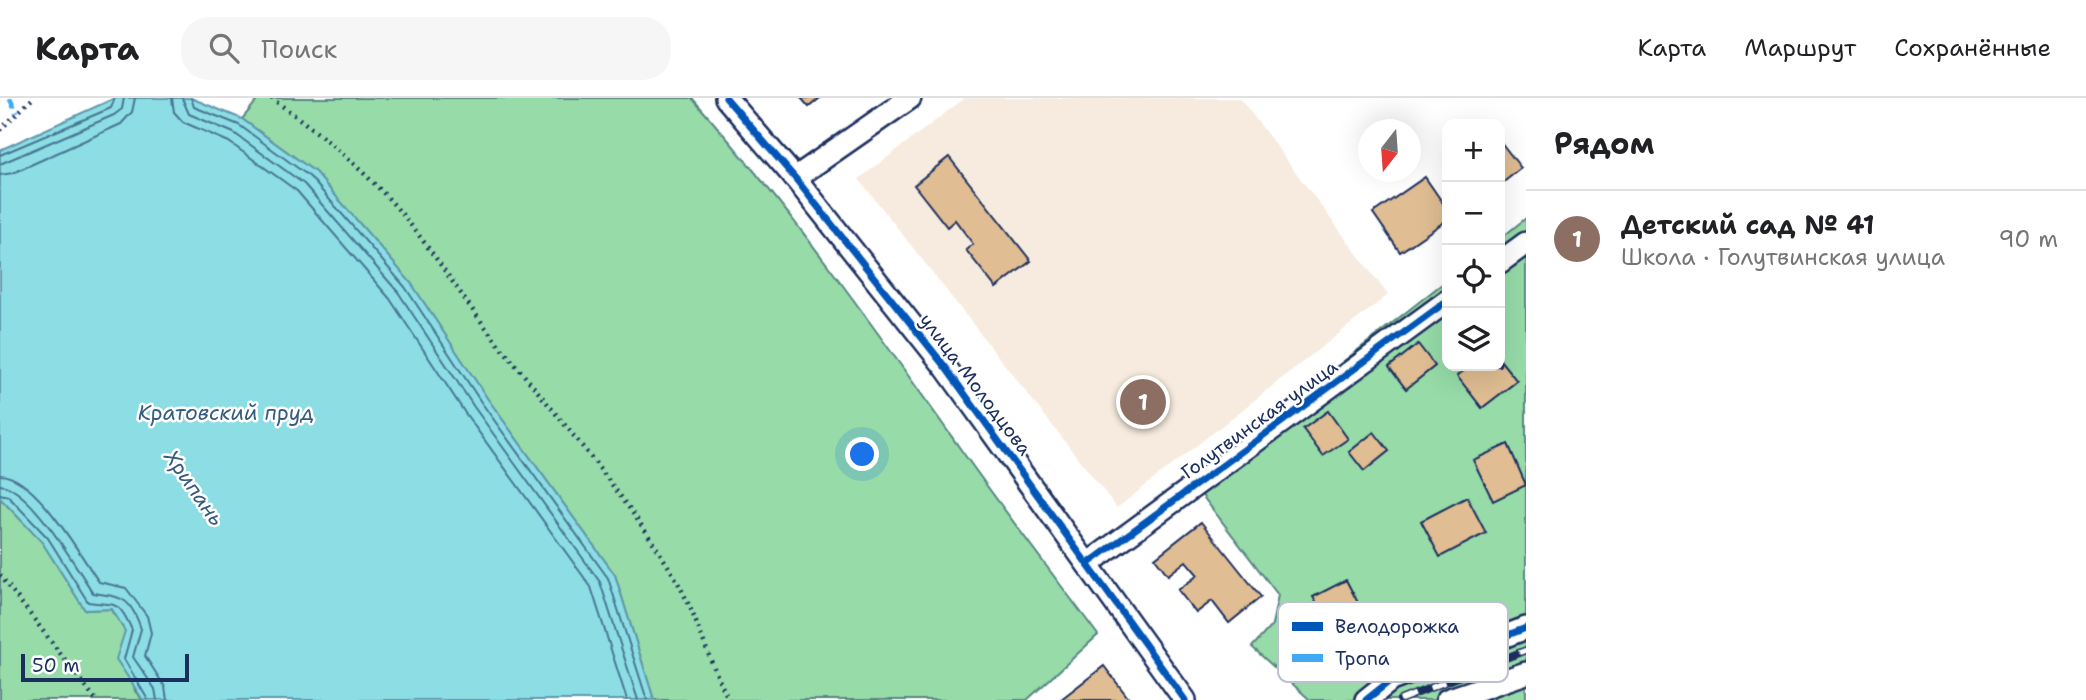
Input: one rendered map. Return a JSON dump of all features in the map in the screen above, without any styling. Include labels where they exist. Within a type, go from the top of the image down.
[{"type":"street","name":"улица Молодцова","points":[[726,98],[795,178],[946,368],[1089,563],[1185,700]]},
{"type":"street","points":[[795,178],[910,98]]},
{"type":"street","points":[[1505,258],[1526,243]]},
{"type":"street","name":"Голутвинская улица","points":[[1089,563],[1442,305]]},
{"type":"street","points":[[1508,635],[1526,628]]},
{"type":"street","points":[[1508,679],[1526,673]]},
{"type":"street","points":[[1366,700],[1388,682]]},
{"type":"street","points":[[1447,700],[1500,682]]},
{"type":"path","points":[[0,130],[33,98]]},
{"type":"path","points":[[271,98],[304,121],[388,198],[499,344],[561,419],[641,525],[674,575],[698,621],[711,666],[729,700]]},
{"type":"path","points":[[0,575],[96,700]]},
{"type":"shaded area","points":[[965,98],[1240,98],[1388,295],[1117,508],[859,179]]},
{"type":"green space","points":[[259,98],[692,98],[763,182],[830,269],[1098,635],[1027,700],[654,700],[615,575],[487,398],[411,283],[315,172],[242,119]]},
{"type":"green space","points":[[1526,218],[1526,700],[1310,700],[1290,682],[1508,682],[1508,602],[1278,602],[1278,671],[1252,647],[1272,625],[1278,595],[1191,481],[1442,284],[1442,371],[1505,371],[1505,235]]},
{"type":"green space","points":[[0,498],[42,542],[85,610],[111,609],[125,631],[135,691],[143,700],[0,700]]},
{"type":"water","name":"Кратовский пруд","points":[[115,98],[191,98],[242,119],[315,172],[411,283],[487,398],[615,575],[654,700],[143,700],[116,659],[125,631],[112,609],[85,610],[42,542],[0,498],[0,150]]},
{"type":"building","points":[[801,98],[820,98],[809,107]]},
{"type":"building","points":[[1505,147],[1521,168],[1505,181]]},
{"type":"building","points":[[949,157],[1031,261],[996,288],[966,250],[973,244],[955,220],[947,227],[914,185]]},
{"type":"building","points":[[1425,177],[1442,202],[1442,223],[1400,252],[1373,213]]},
{"type":"building","points":[[1418,344],[1435,366],[1406,389],[1389,367]]},
{"type":"building","points":[[1505,366],[1517,381],[1482,408],[1457,376],[1464,371],[1505,371]]},
{"type":"building","points":[[1328,411],[1348,439],[1323,456],[1303,429]]},
{"type":"building","points":[[1374,432],[1389,451],[1364,471],[1349,452]]},
{"type":"building","points":[[1508,444],[1526,485],[1493,501],[1473,460]]},
{"type":"building","points":[[1467,497],[1486,533],[1440,557],[1421,521]]},
{"type":"building","points":[[1201,522],[1261,597],[1229,623],[1212,601],[1196,613],[1178,590],[1198,575],[1186,561],[1168,575],[1155,558]]},
{"type":"building","points":[[1346,580],[1358,602],[1316,602],[1313,597]]},
{"type":"building","points":[[1104,666],[1130,700],[1060,700]]},
{"type":"railway","points":[[1508,657],[1526,650]]},
{"type":"railway","points":[[1400,700],[1445,682]]},
{"type":"marked path","points":[[10,98],[17,113]]},
{"type":"cycle path","points":[[726,98],[795,178],[946,368],[1185,700]]},
{"type":"cycle path","points":[[1089,563],[1442,305]]},
{"type":"cycle path","points":[[1508,635],[1526,628]]},
{"type":"cycle path","points":[[1366,700],[1388,682]]},
{"type":"place","name":"Детский сад № 41","points":[[1143,402]]},
{"type":"water label","name":"Хрипань","points":[[194,488]]}]
